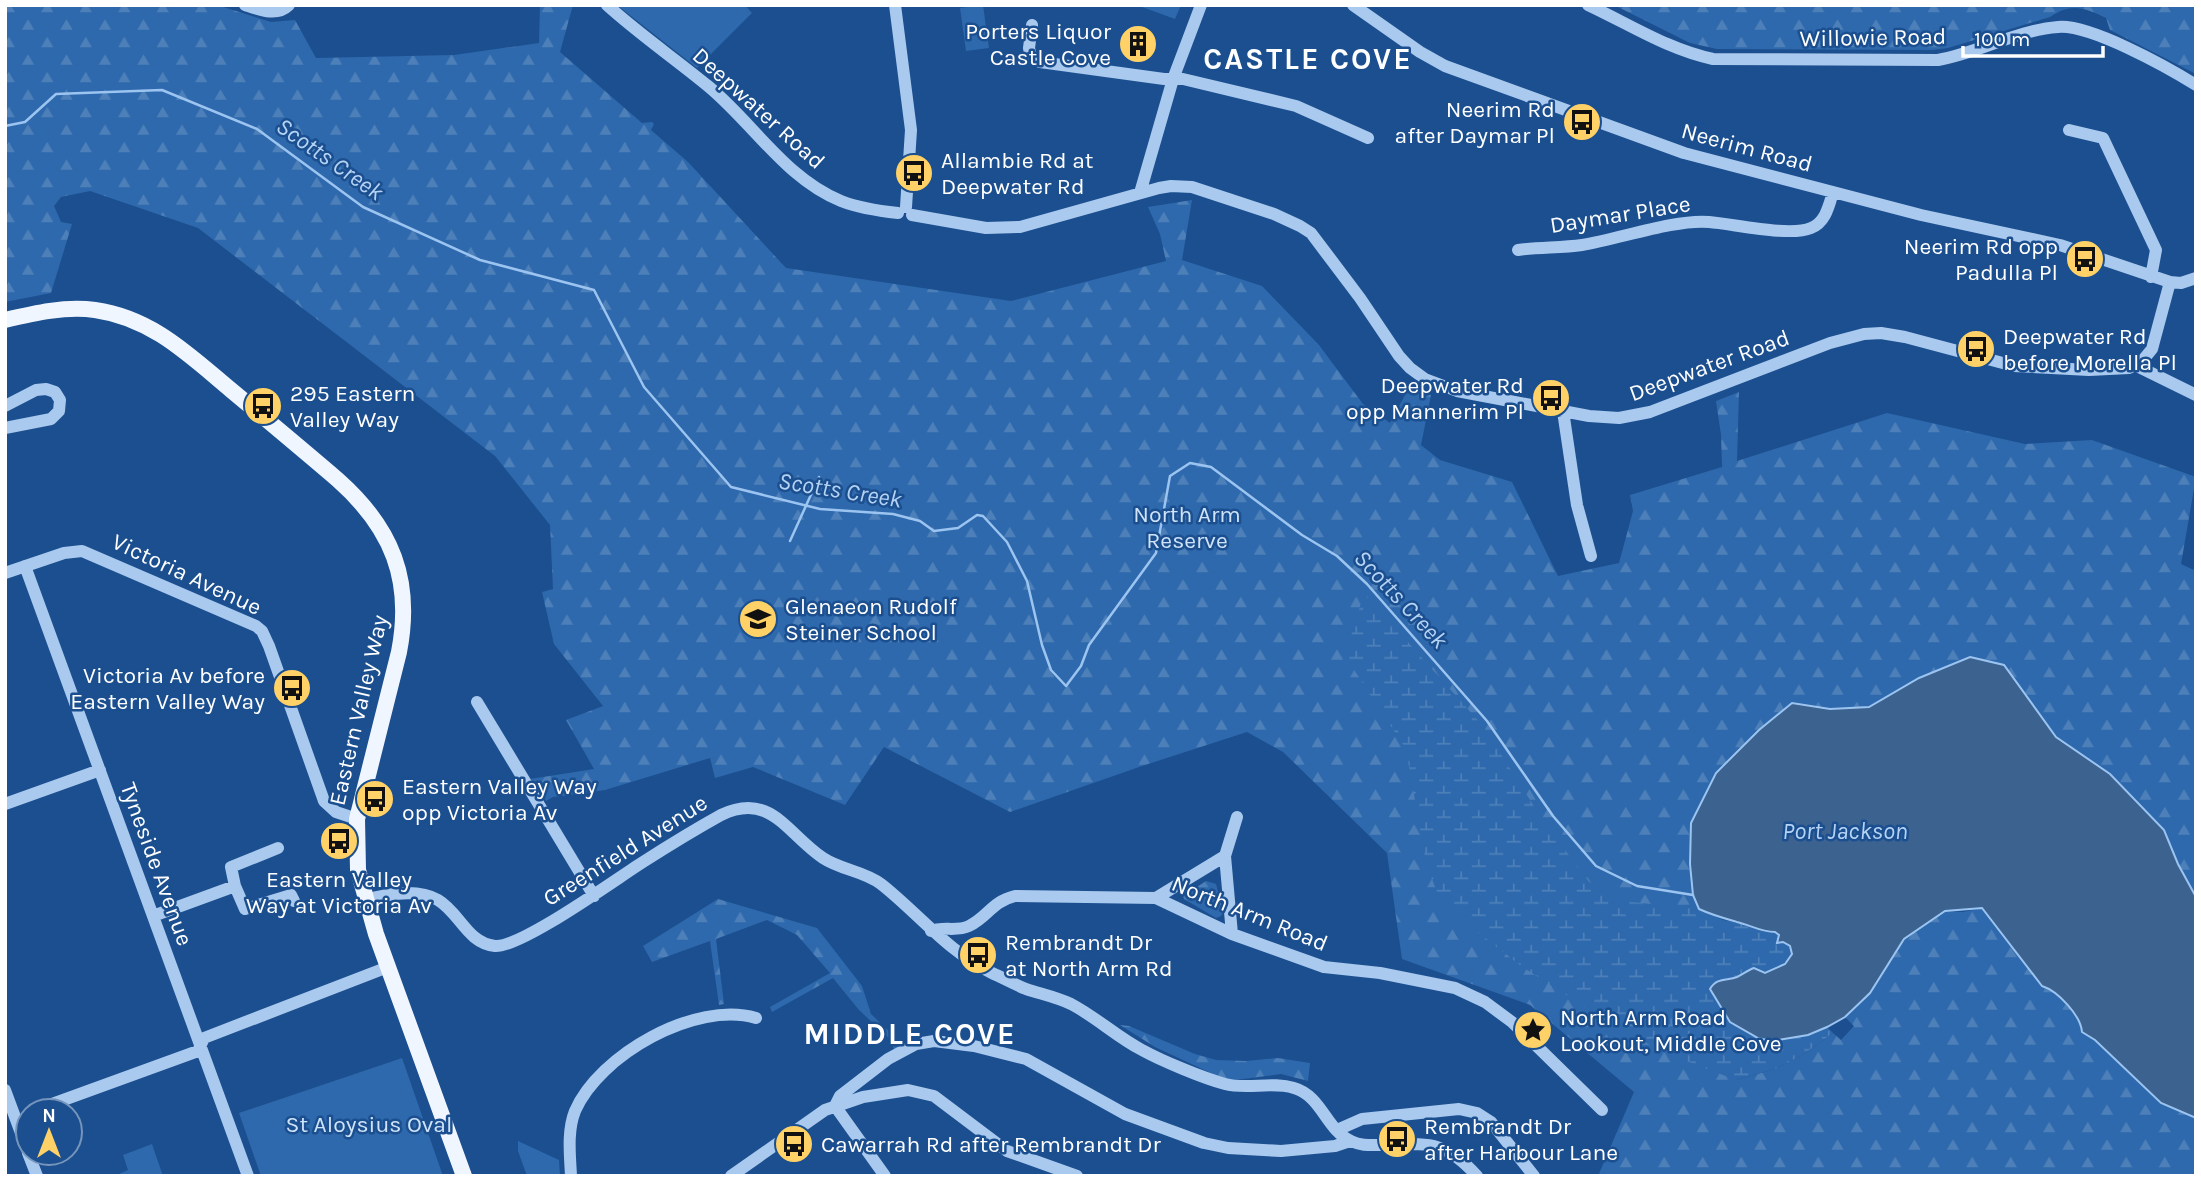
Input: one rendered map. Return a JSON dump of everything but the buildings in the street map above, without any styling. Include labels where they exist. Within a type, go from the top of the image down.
[{"type":"main road","name":"Eastern Valley Way","points":[[5,320],[75,309],[113,314],[152,328],[183,350],[338,480],[377,522],[393,552],[400,574],[404,626],[356,819],[358,870],[365,900],[388,967],[464,1176]]},
{"type":"street","points":[[245,5],[272,12],[281,11],[289,5]]},
{"type":"street","name":"Deepwater Road","points":[[607,5],[724,100],[798,175],[840,201],[874,211],[905,212],[986,228],[1008,228],[1031,225],[1171,186],[1192,187],[1274,214],[1300,226],[1319,241],[1410,368],[1425,379],[1457,391],[1605,418],[1635,416],[1830,343],[1864,334],[1881,333],[2014,366],[2120,370],[2135,365]]},
{"type":"street","points":[[895,5],[911,130],[905,212]]},
{"type":"street","points":[[1140,193],[1172,79],[1201,5]]},
{"type":"street","name":"Neerim Road","points":[[1353,5],[1413,48],[1445,66],[1684,153],[1921,215],[2060,246],[2170,282]]},
{"type":"street","name":"Willowie Road","points":[[1588,5],[1674,47],[1713,60],[1938,60],[1964,56],[2034,31],[2058,27],[2077,28],[2099,34],[2196,85]]},
{"type":"street","points":[[1032,25],[1029,48],[1031,58],[1040,62],[1183,79],[1296,106],[1368,138]]},
{"type":"street","points":[[2069,130],[2103,138],[2156,250],[2151,276]]},
{"type":"street","name":"Daymar Place","points":[[1518,250],[1579,245],[1685,223],[1706,222],[1789,231],[1811,228],[1821,221],[1827,211],[1832,192]]},
{"type":"street","points":[[2196,278],[2180,283],[2170,282],[2152,349],[2135,365],[2196,395]]},
{"type":"street","points":[[5,406],[41,388],[55,392],[60,400],[59,411],[51,419],[5,428]]},
{"type":"street","points":[[1563,411],[1577,505],[1591,555]]},
{"type":"street","name":"Victoria Avenue","points":[[5,573],[69,551],[88,552],[256,626],[269,646],[324,801],[336,812],[356,819]]},
{"type":"street","name":"Tyneside Avenue","points":[[26,566],[248,1176]]},
{"type":"street","points":[[477,702],[594,896]]},
{"type":"street","points":[[5,804],[100,770]]},
{"type":"street","name":"Greenfield Avenue","points":[[365,900],[397,894],[432,897],[447,908],[469,933],[486,944],[496,946],[516,942],[721,815],[733,809],[761,809],[775,816],[821,857],[881,884],[931,931],[986,970],[1026,989],[1057,997],[1142,1050],[1228,1085],[1293,1088],[1308,1095],[1320,1106],[1337,1130],[1350,1141]]},
{"type":"street","points":[[1232,934],[1225,856],[1237,817]]},
{"type":"street","points":[[278,848],[231,867],[235,886],[244,909],[291,895],[294,901]]},
{"type":"street","points":[[1156,898],[1225,856]]},
{"type":"street","points":[[153,916],[235,886]]},
{"type":"street","name":"North Arm Road","points":[[931,931],[939,928],[968,927],[1000,900],[1015,896],[1156,898],[1232,934],[1324,967],[1432,982],[1485,1002],[1512,1022],[1602,1111]]},
{"type":"street","points":[[70,1097],[198,1051],[204,1038],[388,967]]},
{"type":"street","points":[[571,1176],[570,1130],[573,1115],[586,1090],[608,1068],[629,1051],[681,1025],[727,1013],[756,1018]]},
{"type":"street","points":[[835,1106],[840,1096],[888,1059],[916,1044],[934,1041],[983,1048],[1027,1059],[1125,1114],[1204,1143],[1228,1148],[1281,1151],[1318,1148],[1350,1141],[1365,1145],[1427,1144],[1440,1147],[1464,1162],[1477,1176]]},
{"type":"street","points":[[731,1176],[835,1106],[895,1090],[921,1092],[944,1103],[1007,1151],[1077,1176]]},
{"type":"street","points":[[835,1106],[885,1176]]},
{"type":"street","points":[[1337,1130],[1362,1119],[1459,1109],[1477,1113],[1491,1122],[1534,1176]]},
{"type":"green space","name":"North Arm Reserve","points":[[5,5],[217,5],[271,22],[295,20],[316,58],[454,55],[539,43],[540,5],[573,5],[560,52],[642,123],[652,122],[654,124],[651,130],[688,162],[786,268],[1011,301],[1166,261],[1160,234],[1148,207],[1192,200],[1182,260],[1262,286],[1319,345],[1363,404],[1390,423],[1411,384],[1431,395],[1421,445],[1440,460],[1512,482],[1558,576],[1619,563],[1633,511],[1630,495],[1722,467],[1716,401],[1739,392],[1737,461],[1887,413],[2025,444],[2092,440],[2196,477],[2181,564],[2196,571],[2196,897],[2164,830],[2110,774],[2056,737],[2004,665],[1919,678],[1869,707],[1830,709],[1792,703],[1691,823],[1690,864],[1693,895],[1699,909],[1736,1080],[1775,1069],[1801,1056],[1833,1033],[1841,1040],[1854,1026],[1845,1017],[1870,993],[1904,939],[1945,911],[1963,912],[1982,908],[2042,986],[2068,1005],[2078,1019],[2082,1032],[2095,1040],[2161,1103],[2196,1118],[2196,1176],[1598,1176],[1634,1092],[1530,1005],[1402,959],[1387,853],[1283,752],[1247,732],[1010,812],[884,747],[845,805],[753,767],[715,778],[710,758],[605,790],[553,797],[546,801],[530,779],[594,769],[566,720],[603,706],[554,644],[542,592],[553,589],[550,525],[495,456],[198,228],[90,191],[61,197],[54,206],[61,222],[72,224],[51,293],[5,302]]},
{"type":"green space","points":[[617,5],[745,5],[752,13],[697,68]]},
{"type":"green space","points":[[983,5],[989,48],[966,51],[960,8]]},
{"type":"green space","points":[[1142,5],[1181,5],[1175,19]]},
{"type":"green space","points":[[1614,5],[2196,5],[2196,74],[2110,30],[2106,18],[2077,8],[1948,48],[1933,50],[1717,49],[1690,43]]},
{"type":"green space","points":[[1364,593],[1483,726],[1544,822],[1589,882],[1632,902],[1699,909],[1723,920],[1738,922],[1765,932],[1775,932],[1790,946],[1792,954],[1777,968],[1734,979],[1808,1035],[1827,1027],[1833,1033],[1801,1056],[1775,1069],[1736,1080],[1663,1052],[1610,1023],[1521,966],[1441,903],[1426,863],[1406,749],[1345,656]]},
{"type":"green space","points":[[1206,881],[1216,884],[1223,912],[1216,918],[1183,896]]},
{"type":"green space","points":[[718,899],[817,928],[862,986],[871,1014],[897,1039],[898,1049],[895,1052],[890,1039],[859,1010],[833,978],[772,1012],[770,1007],[830,973],[797,935],[767,920],[716,939],[724,1004],[719,1005],[710,941],[652,962],[643,946]]},
{"type":"green space","points":[[1120,1025],[1129,1026],[1216,1060],[1278,1058],[1310,1063],[1308,1081],[1281,1074],[1228,1081],[1155,1047]]},
{"type":"green space","name":"St Aloysius Oval","points":[[402,1058],[443,1176],[261,1176],[239,1113]]},
{"type":"green space","points":[[518,1141],[559,1160],[560,1176],[527,1176],[518,1151]]},
{"type":"green space","points":[[152,1144],[163,1176],[120,1176],[119,1174],[128,1170],[123,1155]]},
{"type":"water","name":"Port Jackson","points":[[1970,657],[2004,665],[2056,737],[2110,774],[2164,830],[2196,897],[2196,1118],[2161,1103],[2095,1040],[2082,1032],[2078,1019],[2068,1005],[2042,986],[1982,908],[1945,911],[1904,939],[1870,993],[1845,1017],[1808,1035],[1772,1041],[1758,1038],[1730,1022],[1710,989],[1719,981],[1737,977],[1754,968],[1765,973],[1785,964],[1792,954],[1790,946],[1783,942],[1777,943],[1779,935],[1775,932],[1760,930],[1699,909],[1693,895],[1690,864],[1691,823],[1716,773],[1759,730],[1792,703],[1830,709],[1869,707],[1919,678]]},
{"type":"waterway","name":"Scotts Creek","points":[[5,126],[25,122],[56,94],[162,90],[257,129],[363,207],[480,260],[594,290],[644,387],[731,487],[820,509],[893,514],[920,521],[934,531],[958,528],[977,515],[983,516],[1007,542],[1027,581],[1042,645],[1051,670],[1066,686],[1081,666],[1089,645],[1156,553],[1170,476],[1190,463],[1211,467],[1302,535],[1337,556],[1367,584],[1487,721],[1553,816],[1596,866],[1637,886],[1693,895]]},
{"type":"waterway","name":"Scotts Creek","points":[[790,541],[819,477]]},
{"type":"place","name":"Porters Liquor Castle Cove","points":[[1138,44]]},
{"type":"place","name":"Neerim Rd after Daymar Pl","points":[[1582,122]]},
{"type":"place","name":"Allambie Rd at Deepwater Rd","points":[[914,173]]},
{"type":"place","name":"Neerim Rd opp Padulla Pl","points":[[2085,259]]},
{"type":"place","name":"Deepwater Rd before Morella Pl","points":[[1976,349]]},
{"type":"place","name":"Deepwater Rd opp Mannerim Pl","points":[[1551,398]]},
{"type":"place","name":"295 Eastern Valley Way","points":[[263,406]]},
{"type":"place","name":"Glenaeon Rudolf Steiner School","points":[[758,619]]},
{"type":"place","name":"Victoria Av before Eastern Valley Way","points":[[292,688]]},
{"type":"place","name":"Eastern Valley Way opp Victoria Av","points":[[375,799]]},
{"type":"place","name":"Eastern Valley Way at Victoria Av","points":[[339,841]]},
{"type":"place","name":"Rembrandt Dr at North Arm Rd","points":[[978,955]]},
{"type":"place","name":"North Arm Road Lookout, Middle Cove","points":[[1533,1030]]},
{"type":"place","name":"Rembrandt Dr after Harbour Lane","points":[[1397,1139]]},
{"type":"place","name":"Cawarrah Rd after Rembrandt Dr","points":[[794,1144]]},
{"type":"district","name":"CASTLE COVE","points":[[1308,59]]},
{"type":"district","name":"MIDDLE COVE","points":[[910,1034]]}]
